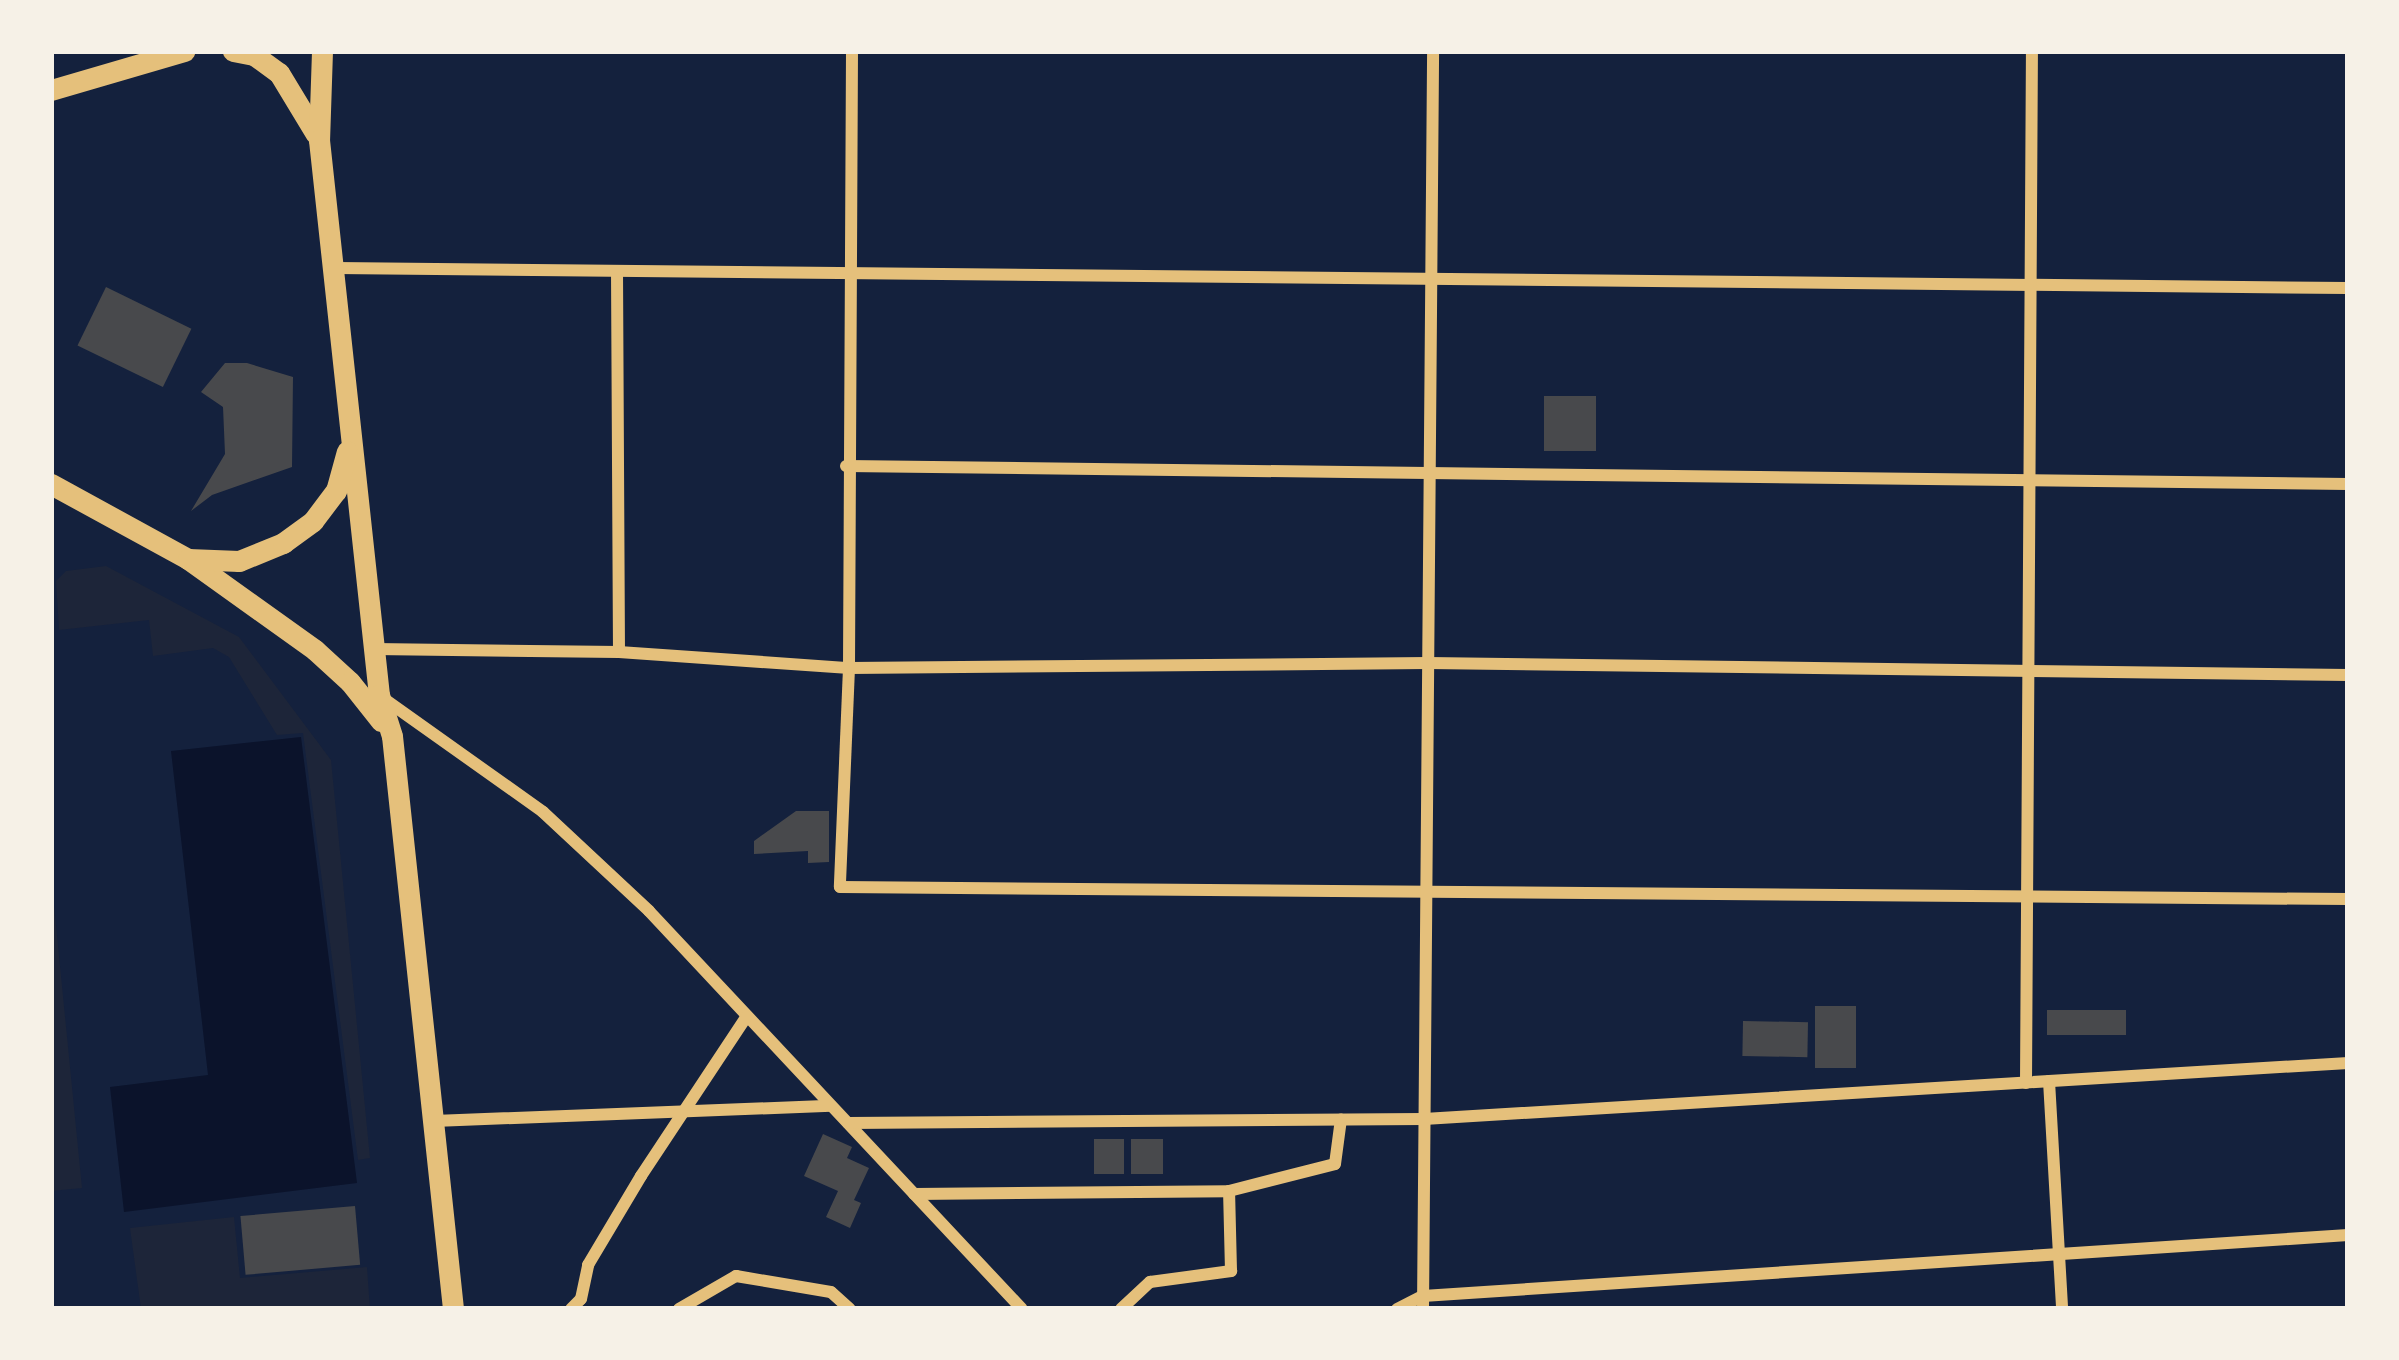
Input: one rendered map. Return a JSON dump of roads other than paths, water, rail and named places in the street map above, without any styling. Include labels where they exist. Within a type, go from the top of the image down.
[{"type":"main road","points":[[51,90],[184,51]]},
{"type":"main road","points":[[233,51],[254,55],[279,73],[319,140]]},
{"type":"main road","points":[[322,51],[319,140],[379,695],[392,736],[453,1309]]},
{"type":"main road","points":[[188,560],[239,561],[283,543],[313,521],[336,491],[351,436]]},
{"type":"main road","points":[[51,484],[188,560],[315,650],[350,682],[392,736]]},
{"type":"street","points":[[852,51],[846,466],[849,668],[840,887],[2348,899]]},
{"type":"street","points":[[1423,1303],[1433,51]]},
{"type":"street","points":[[2026,1083],[2032,51]]},
{"type":"street","points":[[336,268],[2348,288]]},
{"type":"street","points":[[617,271],[619,652]]},
{"type":"street","points":[[846,466],[2348,484]]},
{"type":"street","points":[[374,649],[619,652],[849,668],[1428,663],[2348,675]]},
{"type":"street","points":[[379,695],[543,812],[649,911],[1022,1309]]},
{"type":"street","points":[[572,1309],[581,1299],[588,1265],[641,1176],[747,1016]]},
{"type":"street","points":[[848,1124],[1424,1119],[2348,1063]]},
{"type":"street","points":[[2049,1081],[2062,1309]]},
{"type":"street","points":[[434,1121],[831,1106]]},
{"type":"street","points":[[914,1194],[1229,1191],[1335,1164],[1341,1119]]},
{"type":"street","points":[[1121,1309],[1150,1282],[1231,1271],[1229,1191]]},
{"type":"street","points":[[1397,1309],[1423,1303],[2348,1235]]},
{"type":"street","points":[[679,1309],[736,1276],[831,1292],[850,1309]]}]
